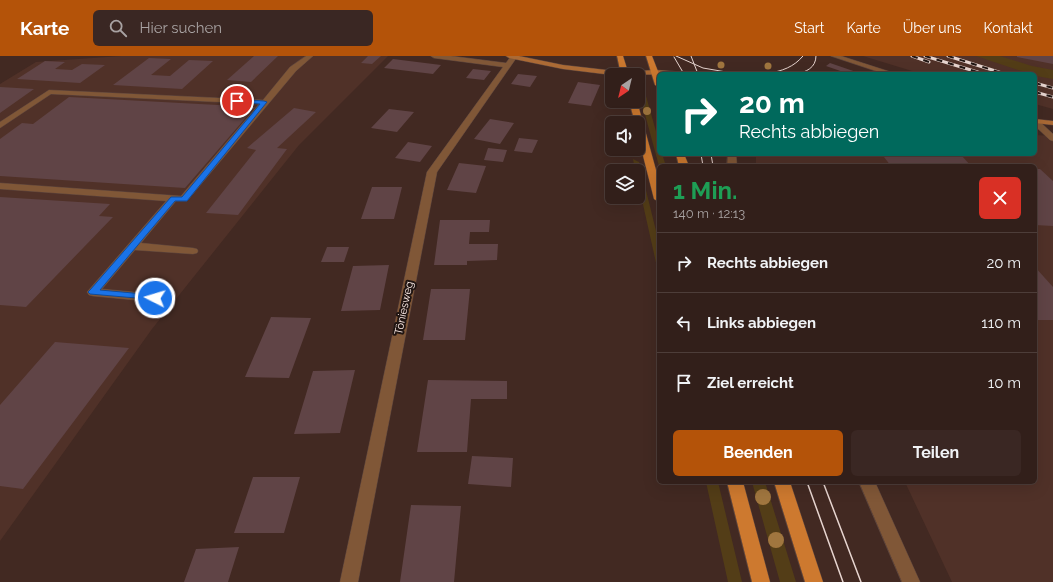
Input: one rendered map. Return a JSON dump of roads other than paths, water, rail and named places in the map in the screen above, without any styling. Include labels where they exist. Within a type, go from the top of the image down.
[{"type":"main road","points":[[620,56],[624,68]]},
{"type":"main road","points":[[649,56],[657,78]]},
{"type":"main road","points":[[510,59],[605,72]]},
{"type":"main road","points":[[645,77],[657,78]]},
{"type":"main road","points":[[645,77],[657,78]]},
{"type":"main road","points":[[635,108],[657,191]]},
{"type":"main road","points":[[1037,122],[1053,124]]},
{"type":"main road","points":[[736,484],[761,582]]},
{"type":"main road","points":[[783,484],[814,582]]},
{"type":"street","points":[[0,186],[184,199],[293,69],[310,56]]},
{"type":"street","points":[[434,56],[510,59]]},
{"type":"street","points":[[834,56],[886,72]]},
{"type":"street","name":"Töniesweg","points":[[349,582],[432,172],[510,59]]},
{"type":"street","points":[[0,126],[49,92],[264,102]]},
{"type":"street","points":[[1037,124],[1053,138]]},
{"type":"street","points":[[155,298],[93,292],[173,198]]},
{"type":"street","points":[[133,246],[193,251]]},
{"type":"street","points":[[868,484],[910,582]]},
{"type":"tram line","points":[[676,56],[694,64]]},
{"type":"tram line","points":[[691,56],[694,64]]},
{"type":"tram line","points":[[773,72],[787,68],[796,63],[803,56]]},
{"type":"tram line","points":[[803,72],[810,69],[816,60],[816,56]]},
{"type":"tram line","points":[[674,57],[683,72]]},
{"type":"tram line","points":[[694,64],[703,68],[726,72]]},
{"type":"tram line","points":[[694,64],[697,72]]},
{"type":"tram line","points":[[701,156],[703,164]]},
{"type":"tram line","points":[[711,156],[713,164]]},
{"type":"tram line","points":[[808,484],[843,582]]},
{"type":"tram line","points":[[824,484],[861,582]]},
{"type":"railway","points":[[912,56],[929,62]]},
{"type":"railway","points":[[925,56],[977,72]]},
{"type":"railway","points":[[948,56],[999,72]]},
{"type":"railway","points":[[1037,84],[1053,88]]},
{"type":"railway","points":[[1037,93],[1053,97]]}]
